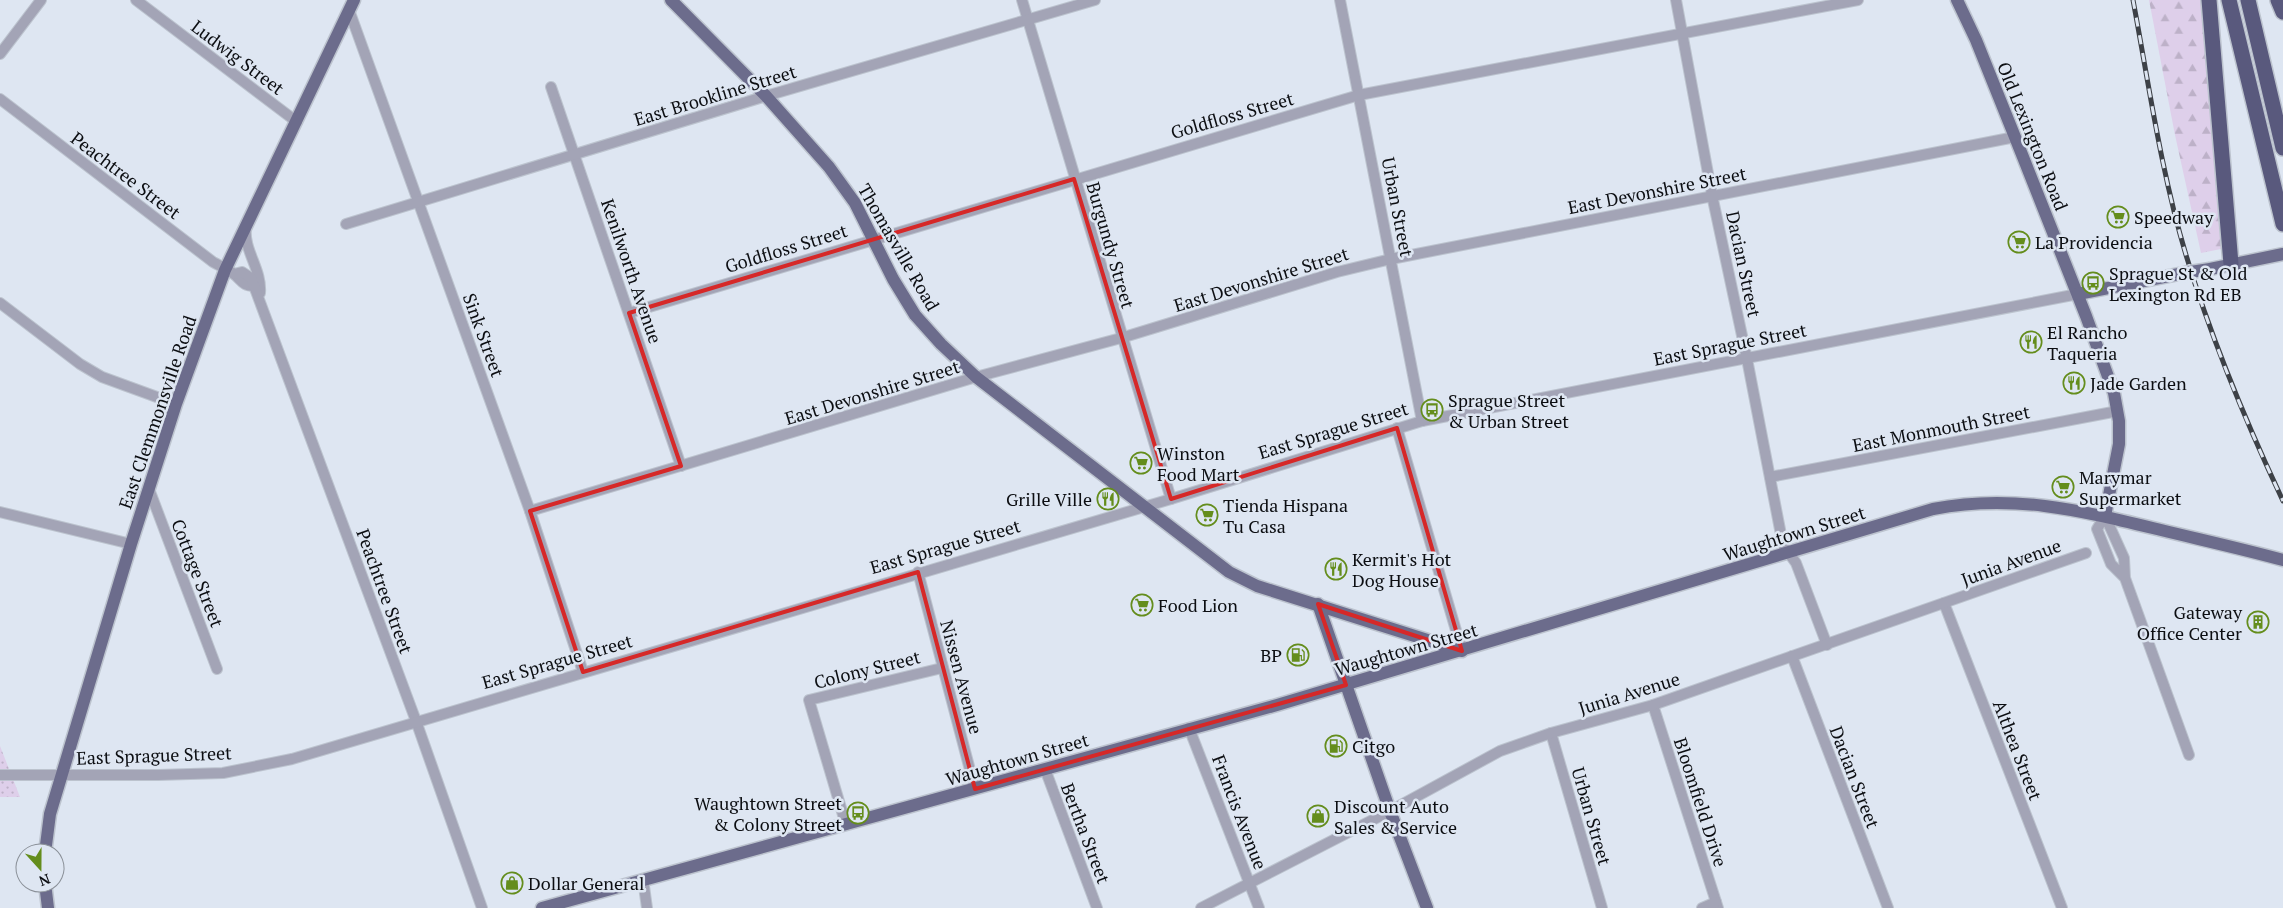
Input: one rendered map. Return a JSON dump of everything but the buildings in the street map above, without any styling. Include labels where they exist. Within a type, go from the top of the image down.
[{"type":"highway","points":[[2209,0],[2231,264]]},
{"type":"highway","points":[[2229,0],[2283,224]]},
{"type":"highway","points":[[2248,0],[2283,148]]},
{"type":"highway","points":[[2278,0],[2283,12]]},
{"type":"main road","name":"Thomasville Road","points":[[671,0],[766,96],[829,167],[855,203],[893,279],[915,315],[976,377],[1228,572],[1257,586],[1462,651]]},
{"type":"main road","name":"Old Lexington Road","points":[[1957,0],[1976,40],[2078,294],[2111,384],[2118,411],[2117,456],[2105,516]]},
{"type":"main road","name":"East Clemmonsville Road","points":[[46,843],[50,814],[64,775],[131,544],[176,404],[230,272],[246,227],[352,5]]},
{"type":"main road","name":"East Sprague Street","points":[[2078,294],[2283,254]]},
{"type":"main road","name":"Waughtown Street","points":[[542,908],[1346,685],[1919,513],[1965,504],[2025,503],[2105,516],[2283,560]]},
{"type":"main road","points":[[1318,604],[1390,810],[1427,908]]},
{"type":"main road","points":[[46,893],[48,908]]},
{"type":"street","points":[[0,54],[41,0]]},
{"type":"street","name":"Ludwig Street","points":[[136,0],[297,122]]},
{"type":"street","name":"Burgundy Street","points":[[1022,0],[1121,338],[1171,499]]},
{"type":"street","name":"East Brookline Street","points":[[346,224],[766,96],[1095,0]]},
{"type":"street","name":"Urban Street","points":[[1340,0],[1422,421]]},
{"type":"street","name":"Dacian Street","points":[[1676,0],[1712,195],[1747,359],[1783,544],[1796,563],[1827,645]]},
{"type":"street","name":"Goldfloss Street","points":[[628,313],[873,238],[1359,95],[1858,0]]},
{"type":"street","name":"Sink Street","points":[[352,5],[419,202],[530,510],[583,672]]},
{"type":"street","name":"Kenilworth Avenue","points":[[551,87],[681,466]]},
{"type":"street","name":"Peachtree Street","points":[[0,99],[230,272],[242,272],[250,278],[416,721],[482,908]]},
{"type":"street","name":"East Devonshire Street","points":[[530,510],[976,377],[1121,338],[1337,272],[1391,259],[1712,195],[2015,137]]},
{"type":"street","points":[[246,227],[246,240],[259,276],[259,298]]},
{"type":"street","name":"East Sprague Street","points":[[0,775],[223,773],[292,759],[918,572],[1171,499],[1422,421],[2078,294]]},
{"type":"street","points":[[0,303],[80,364],[102,377],[176,404]]},
{"type":"street","name":"East Monmouth Street","points":[[1770,477],[2118,411]]},
{"type":"street","points":[[1397,428],[1462,651]]},
{"type":"street","name":"Cottage Street","points":[[149,489],[217,669]]},
{"type":"street","points":[[0,512],[131,544]]},
{"type":"street","name":"Old Lexington Road","points":[[2105,516],[2097,529],[2110,564],[2125,578]]},
{"type":"street","name":"Old Lexington Road","points":[[2105,516],[2124,558],[2125,578],[2188,755]]},
{"type":"street","name":"Junia Avenue","points":[[1200,908],[1500,751],[1551,733],[1654,705],[2086,552]]},
{"type":"street","name":"Nissen Avenue","points":[[918,572],[975,789]]},
{"type":"street","name":"Althea Street","points":[[1944,603],[2062,908]]},
{"type":"street","name":"Dacian Street","points":[[1792,656],[1888,908]]},
{"type":"street","name":"Colony Street","points":[[846,825],[810,700],[942,668]]},
{"type":"street","name":"Bloomfield Drive","points":[[1654,705],[1717,905]]},
{"type":"street","name":"Francis Avenue","points":[[1189,728],[1251,883],[1259,908]]},
{"type":"street","name":"Urban Street","points":[[1551,733],[1602,908]]},
{"type":"street","name":"Bertha Street","points":[[1046,769],[1097,908]]},
{"type":"street","points":[[642,880],[647,908]]},
{"type":"street","points":[[1702,908],[1717,905]]},
{"type":"highlighted area","points":[[1074,179],[1171,499],[1397,428],[1462,651],[1318,604],[1346,685],[975,789],[918,572],[583,672],[530,511],[681,466],[629,313]]},
{"type":"green space","points":[[2149,0],[2201,0],[2221,249],[2201,253],[2175,135]]},
{"type":"green space","points":[[0,746],[20,797],[0,797]]},
{"type":"railway","points":[[2133,0],[2162,160],[2186,255],[2230,380],[2283,501]]},
{"type":"place","name":"Speedway","points":[[2118,217]]},
{"type":"place","name":"La Providencia","points":[[2019,242]]},
{"type":"place","name":"Sprague St & Old Lexington Rd EB","points":[[2093,283]]},
{"type":"place","name":"El Rancho Taqueria","points":[[2031,342]]},
{"type":"place","name":"Jade Garden","points":[[2074,383]]},
{"type":"place","name":"Sprague Street & Urban Street","points":[[1432,410]]},
{"type":"place","name":"Winston Food Mart","points":[[1141,463]]},
{"type":"place","name":"Marymar Supermarket","points":[[2063,487]]},
{"type":"place","name":"Grille Ville","points":[[1108,499]]},
{"type":"place","name":"Tienda Hispana Tu Casa","points":[[1207,515]]},
{"type":"place","name":"Kermit's Hot Dog House","points":[[1336,569]]},
{"type":"place","name":"Food Lion","points":[[1142,605]]},
{"type":"place","name":"Gateway Office Center","points":[[2258,622]]},
{"type":"place","name":"BP","points":[[1298,655]]},
{"type":"place","name":"Citgo","points":[[1336,746]]},
{"type":"place","name":"Waughtown Street & Colony Street","points":[[858,813]]},
{"type":"place","name":"Discount Auto Sales & Service","points":[[1318,816]]},
{"type":"place","name":"Dollar General","points":[[512,883]]}]
